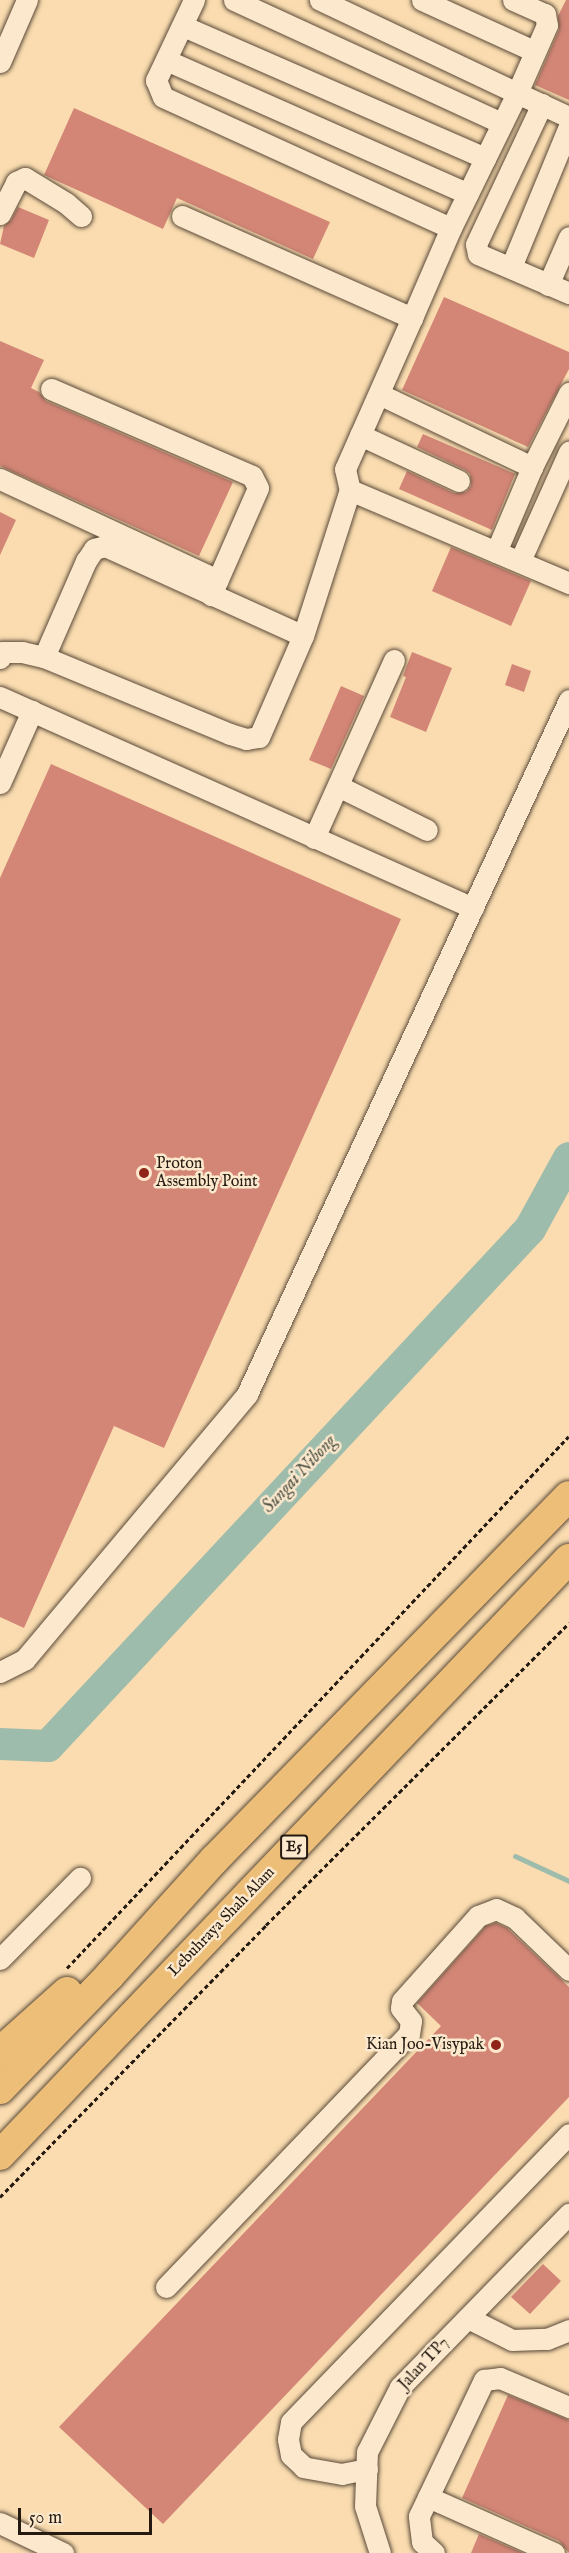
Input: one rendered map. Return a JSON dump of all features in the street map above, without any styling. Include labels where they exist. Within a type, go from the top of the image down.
[{"type":"highway","points":[[0,2090],[110,1975],[214,1860],[569,1496]]},
{"type":"highway","name":"Lebuhraya Shah Alam","points":[[0,2155],[569,1559]]},
{"type":"highway","points":[[0,2052],[48,2011],[137,1921],[214,1860]]},
{"type":"street","points":[[0,62],[27,0]]},
{"type":"street","points":[[194,0],[156,80],[163,97],[450,228]]},
{"type":"street","points":[[234,0],[502,123]]},
{"type":"street","points":[[320,0],[569,117]]},
{"type":"street","points":[[422,0],[534,51]]},
{"type":"street","points":[[0,658],[2,652],[22,652],[44,657],[230,734],[252,739],[260,737],[303,636],[350,490],[345,469],[450,228],[517,93],[547,25],[545,14],[513,0]]},
{"type":"street","points":[[183,26],[485,158]]},
{"type":"street","points":[[166,60],[468,194]]},
{"type":"street","points":[[542,104],[476,244],[478,254],[569,293]]},
{"type":"street","points":[[511,267],[569,126]]},
{"type":"street","points":[[0,214],[16,182],[25,178],[66,202],[81,216]]},
{"type":"street","points":[[182,216],[412,318]]},
{"type":"street","points":[[548,285],[569,237]]},
{"type":"street","points":[[51,389],[252,476],[258,489],[215,587]]},
{"type":"street","points":[[496,552],[532,467],[569,393]]},
{"type":"street","points":[[379,394],[532,467]]},
{"type":"street","points":[[360,435],[459,481]]},
{"type":"street","points":[[520,561],[569,452]]},
{"type":"street","points":[[0,479],[215,587],[303,636]]},
{"type":"street","points":[[350,490],[496,552],[567,576]]},
{"type":"street","points":[[44,657],[86,561],[94,549],[105,546],[215,587]]},
{"type":"street","points":[[314,838],[394,660]]},
{"type":"street","points":[[0,697],[473,908]]},
{"type":"street","points":[[0,1672],[25,1659],[247,1394],[569,700]]},
{"type":"street","points":[[0,783],[32,711]]},
{"type":"street","points":[[338,786],[427,830]]},
{"type":"street","points":[[0,1959],[80,1878]]},
{"type":"street","points":[[166,2287],[409,2034],[411,2021],[401,2008],[402,2001],[478,1916],[496,1908],[515,1918],[569,1970]]},
{"type":"street","points":[[367,2469],[342,2474],[304,2467],[291,2455],[288,2439],[291,2422],[569,2134]]},
{"type":"street","name":"Jalan TP7","points":[[380,2553],[364,2506],[368,2452],[400,2387],[569,2214]]},
{"type":"street","points":[[468,2318],[512,2340],[547,2339],[569,2330]]},
{"type":"street","points":[[434,2553],[422,2542],[419,2516],[484,2380],[500,2378],[569,2407]]},
{"type":"street","points":[[428,2497],[554,2553]]},
{"type":"street","points":[[0,2523],[53,2551]]},
{"type":"path","points":[[63,1978],[68,1967],[96,1935],[569,1436]]},
{"type":"path","points":[[0,2197],[266,1925],[569,1623]]},
{"type":"building","points":[[566,0],[569,0],[569,100],[535,85],[559,30],[558,16]]},
{"type":"building","points":[[74,108],[330,222],[313,259],[177,198],[163,229],[44,175]]},
{"type":"building","points":[[18,207],[49,220],[34,258],[0,244],[4,226],[11,220]]},
{"type":"building","points":[[444,297],[569,352],[569,369],[528,447],[402,390]]},
{"type":"building","points":[[0,341],[44,360],[31,388],[39,392],[46,401],[233,482],[199,556],[0,466]]},
{"type":"building","points":[[423,434],[515,474],[492,530],[399,489],[407,471],[454,493],[466,492],[471,486],[470,474],[465,470],[417,447]]},
{"type":"building","points":[[0,512],[16,520],[0,555]]},
{"type":"building","points":[[451,547],[531,581],[511,626],[432,591]]},
{"type":"building","points":[[412,652],[452,668],[426,732],[390,717],[406,677],[403,676]]},
{"type":"building","points":[[512,664],[531,671],[524,692],[505,685]]},
{"type":"building","points":[[341,686],[364,696],[331,769],[309,760]]},
{"type":"building","name":"Proton Assembly Point","points":[[51,764],[401,919],[164,1448],[114,1426],[24,1628],[0,1617],[0,878]]},
{"type":"building","points":[[496,1923],[507,1928],[569,1987],[569,2097],[163,2524],[59,2427],[441,2026],[417,2003],[486,1926]]},
{"type":"building","points":[[543,2264],[561,2281],[530,2314],[511,2297]]},
{"type":"building","points":[[508,2395],[569,2420],[569,2553],[559,2541],[462,2498]]},
{"type":"building","points":[[479,2534],[523,2553],[471,2553]]},
{"type":"waterway","name":"Sungai Nibong","points":[[0,1744],[48,1746],[530,1229],[569,1158]]},
{"type":"waterway","points":[[515,1856],[569,1881]]},
{"type":"place","name":"Proton Assembly Point","points":[[144,1173]]},
{"type":"place","name":"Kian Joo-Visypak","points":[[496,2045]]}]
